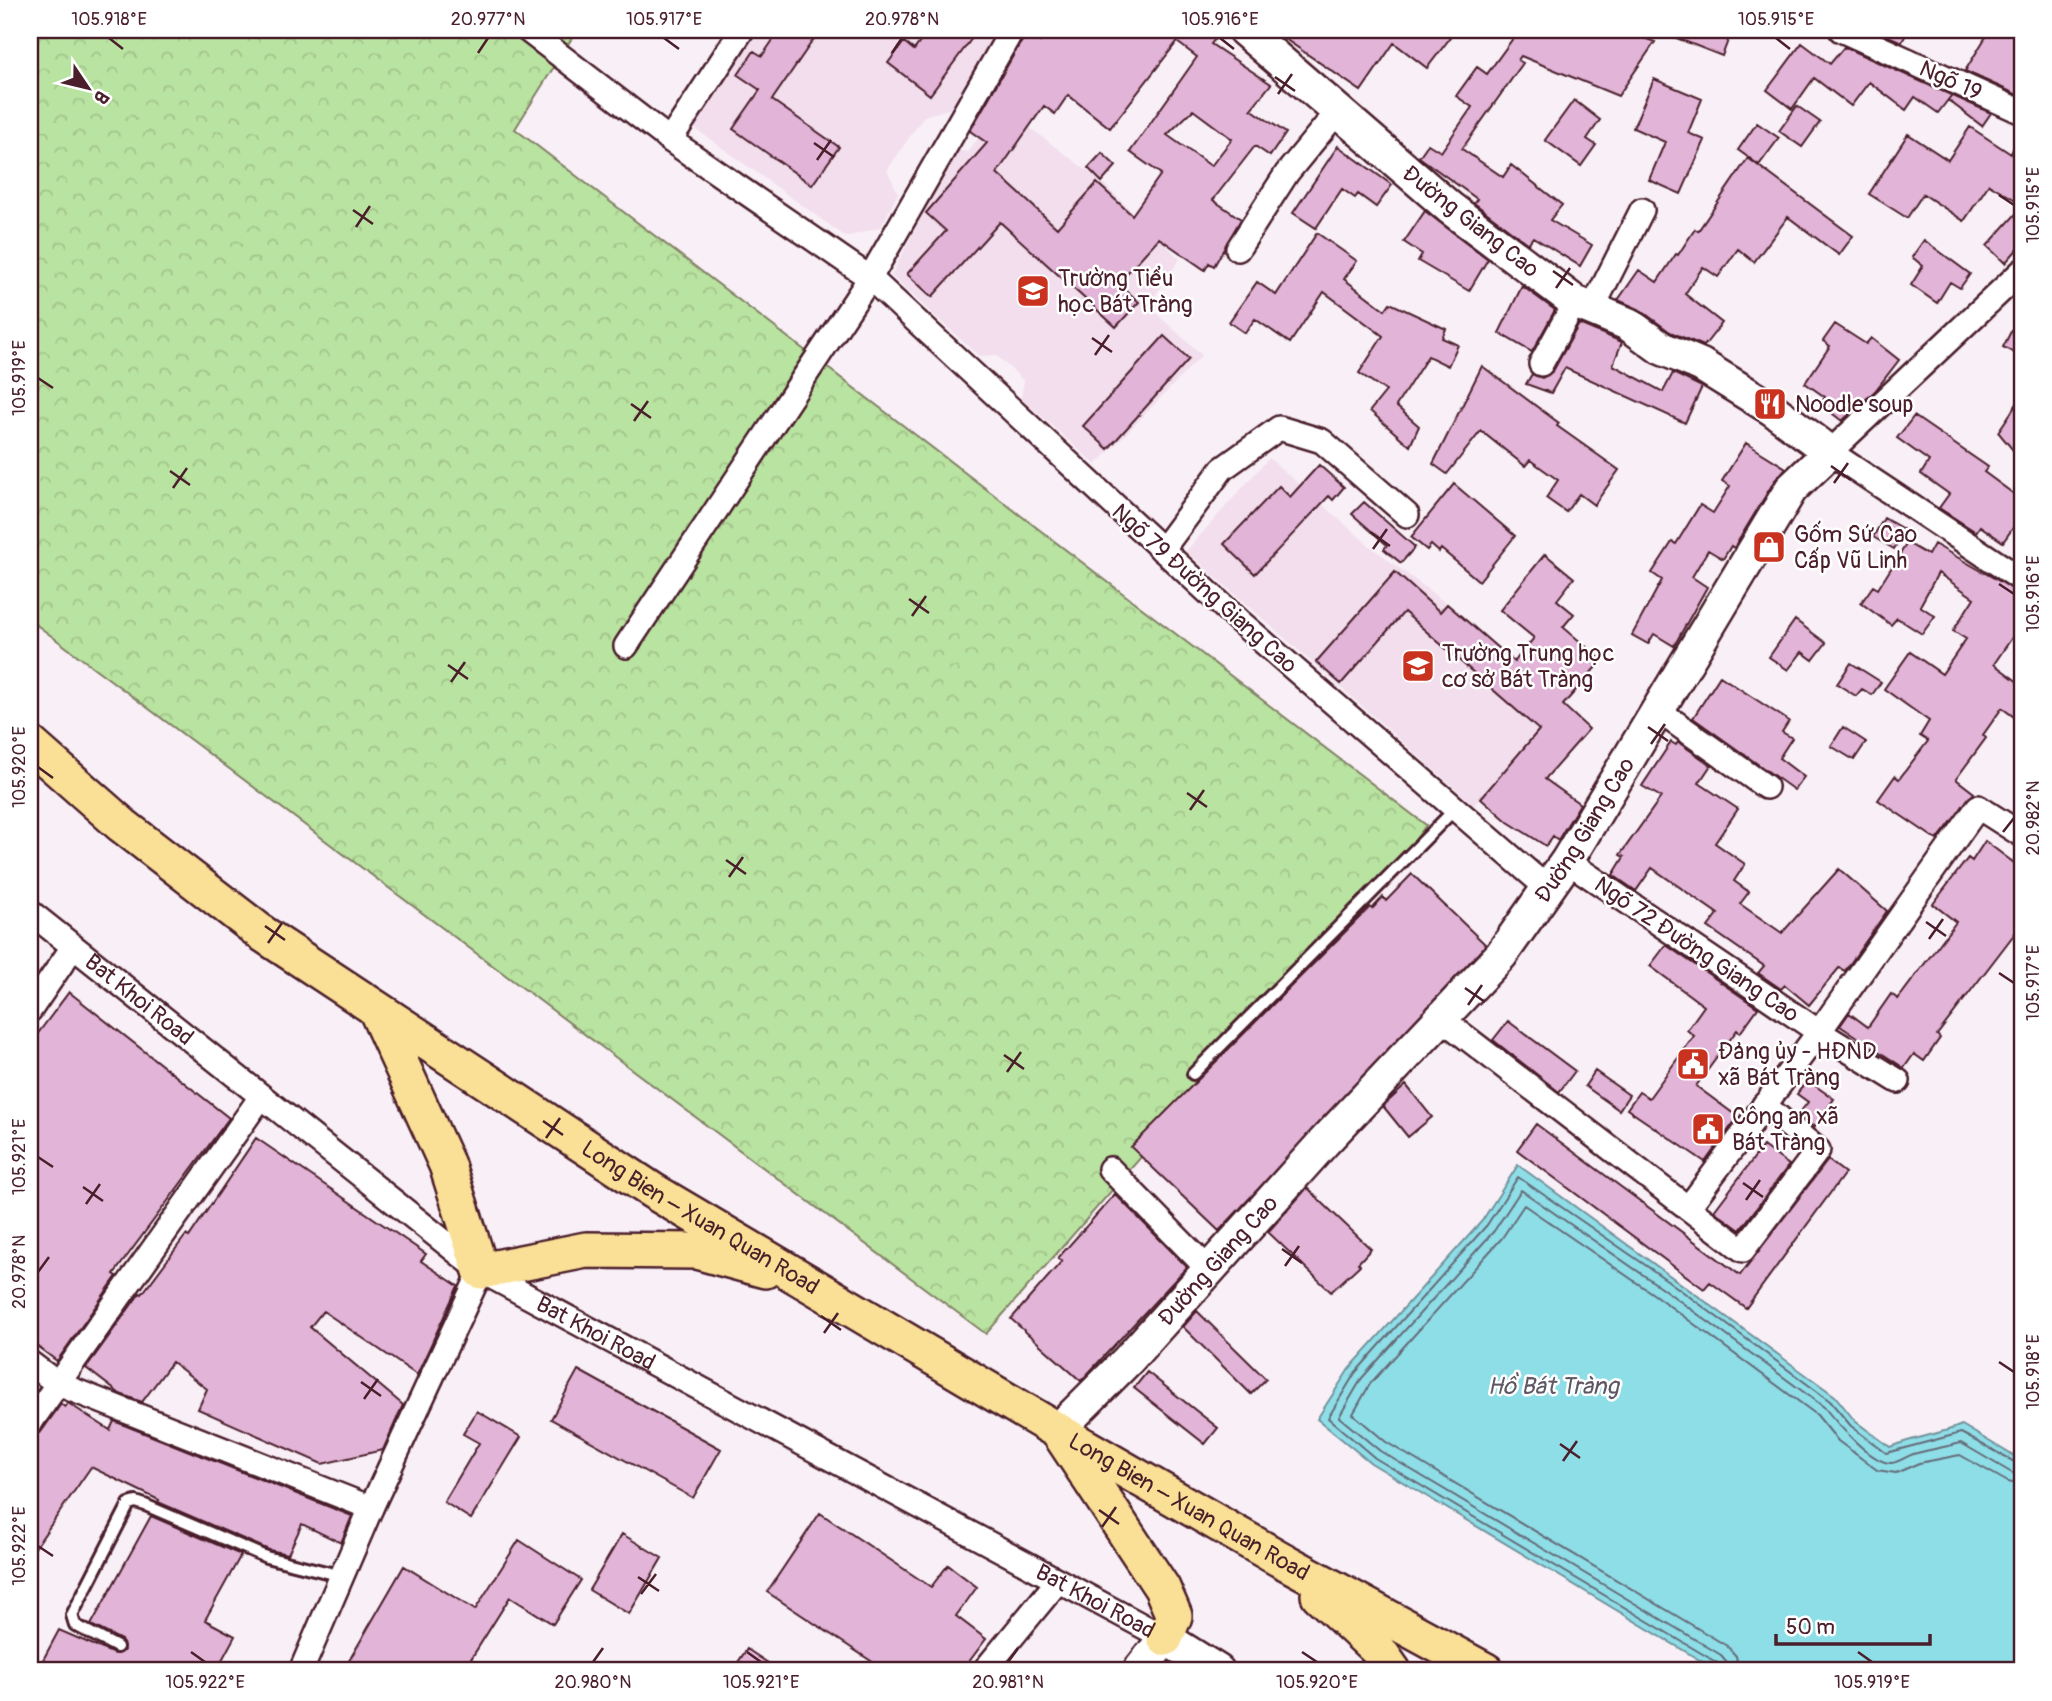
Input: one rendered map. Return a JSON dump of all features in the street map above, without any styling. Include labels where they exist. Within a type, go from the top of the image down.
[{"type":"main road","name":"Long Bien – Xuan Quan Road","points":[[30,744],[122,825],[262,934],[653,1191],[1280,1559],[1486,1671]]},
{"type":"main road","points":[[376,1009],[447,1165],[481,1270],[586,1250],[696,1251],[812,1283]]},
{"type":"main road","points":[[1058,1430],[1162,1588],[1174,1616],[1165,1638]]},
{"type":"main road","points":[[1280,1559],[1379,1651],[1393,1671]]},
{"type":"street","points":[[670,140],[742,30]]},
{"type":"street","points":[[626,646],[870,278],[1012,30]]},
{"type":"street","name":"Đường Giang Cao","points":[[1058,1430],[1128,1360],[1324,1142],[1501,955],[1567,861],[1656,709],[1791,489],[1830,452],[1772,409],[1701,365],[1661,348],[1628,324],[1584,306],[1450,208],[1244,30]]},
{"type":"street","name":"Ngõ 19","points":[[1841,30],[2022,112]]},
{"type":"street","name":"Ngõ 79 Đường Giang Cao","points":[[537,33],[670,140],[870,278],[1162,550],[1548,888]]},
{"type":"street","points":[[1238,248],[1287,173],[1337,112]]},
{"type":"street","points":[[1541,364],[1584,306],[1642,210]]},
{"type":"street","points":[[2022,271],[1830,452],[2022,580]]},
{"type":"street","points":[[1162,550],[1222,469],[1279,428],[1322,441],[1408,515]]},
{"type":"street","points":[[1656,709],[1766,787]]},
{"type":"street","points":[[1688,1208],[1819,1032],[1978,807],[2022,835]]},
{"type":"street","name":"Ngõ 72 Đường Giang Cao","points":[[1567,861],[1819,1032],[1898,1081]]},
{"type":"street","name":"Bat Khoi Road","points":[[30,912],[481,1270],[1165,1638],[1218,1671]]},
{"type":"street","points":[[30,1010],[73,947]]},
{"type":"street","points":[[1442,1019],[1743,1250],[1818,1150],[1765,1105]]},
{"type":"street","points":[[30,1423],[261,1097]]},
{"type":"street","points":[[1110,1169],[1209,1270]]},
{"type":"street","points":[[301,1671],[371,1508],[481,1270]]},
{"type":"street","points":[[30,1363],[58,1384],[371,1508]]},
{"type":"street","points":[[984,1671],[1058,1581]]},
{"type":"street","points":[[1139,1671],[1165,1638]]},
{"type":"lane","points":[[1193,1074],[1455,809]]},
{"type":"lane","points":[[117,1647],[75,1625],[72,1615],[129,1504],[136,1502],[266,1557],[342,1576]]},
{"type":"shaded area","points":[[755,30],[999,30],[952,108],[924,116],[887,170],[898,193],[881,227],[846,237],[693,127]]},
{"type":"shaded area","name":"Trường Tiểu học Bát Tràng","points":[[1029,127],[1102,182],[1180,259],[1148,306],[1202,355],[1096,465],[1021,398],[1024,381],[996,355],[979,356],[891,276],[956,150],[968,152],[979,137]]},
{"type":"shaded area","name":"Trường Trung học cơ sở Bát Tràng","points":[[1269,458],[1370,546],[1447,604],[1589,729],[1508,822],[1481,798],[1474,805],[1186,551]]},
{"type":"green space","points":[[30,30],[577,30],[515,129],[1426,825],[1403,858],[986,1334],[30,620]]},
{"type":"water","name":"Hồ Bát Tràng","points":[[1518,1165],[1835,1396],[1855,1421],[1890,1447],[1962,1425],[2022,1461],[2022,1671],[1718,1671],[1371,1463],[1317,1419],[1349,1369],[1482,1221]]},
{"type":"building","points":[[780,30],[820,30],[772,100],[839,147],[812,185],[733,129],[760,90],[738,75],[754,51],[762,56]]},
{"type":"building","points":[[929,30],[961,30],[972,38],[930,95],[888,63],[904,42],[914,50]]},
{"type":"building","points":[[1050,30],[1222,30],[1211,44],[1271,84],[1251,109],[1286,133],[1270,156],[1255,146],[1213,200],[1241,219],[1214,266],[1209,263],[1205,270],[1159,238],[1118,283],[1139,302],[1116,327],[1000,222],[932,297],[907,274],[946,231],[926,213],[987,143],[970,131],[1018,47],[1028,33],[1040,42]],"holes":[[[1177,42],[1197,57],[1130,152],[1161,174],[1132,215],[1097,183],[1057,228],[997,173],[1044,106],[1055,114],[1068,95],[1110,128]],[[1193,110],[1232,139],[1211,166],[1167,135]]]},
{"type":"building","points":[[1272,30],[1439,30],[1450,38],[1427,68],[1394,43],[1361,91]]},
{"type":"building","points":[[1519,30],[1622,30],[1655,42],[1618,96],[1521,56],[1518,60],[1523,63],[1462,149],[1503,177],[1511,165],[1562,205],[1550,220],[1592,245],[1580,266],[1533,237],[1528,244],[1474,203],[1477,199],[1419,157],[1428,144],[1441,152],[1472,107],[1456,96],[1477,67],[1487,74]]},
{"type":"building","points":[[1656,30],[1732,30],[1722,56]]},
{"type":"building","points":[[1874,30],[1908,30],[1902,42]]},
{"type":"building","points":[[1990,30],[2022,30],[2022,97],[1965,71]]},
{"type":"building","points":[[1802,43],[1830,64],[1844,47],[1991,113],[1982,126],[1948,100],[1951,96],[1938,113],[1915,97],[1906,110],[1869,82],[1851,106],[1814,78],[1792,109],[1767,90]]},
{"type":"building","points":[[1654,79],[1702,99],[1688,133],[1705,140],[1681,194],[1649,180],[1665,142],[1633,128]]},
{"type":"building","points":[[1574,100],[1600,120],[1587,139],[1596,145],[1581,166],[1545,140]]},
{"type":"building","points":[[1797,106],[1820,122],[1802,147],[1779,131]]},
{"type":"building","points":[[1757,123],[1779,138],[1759,165],[1738,150]]},
{"type":"building","points":[[1970,127],[2011,154],[2022,127],[2022,204],[1989,184],[1964,221],[1923,194],[1907,218],[1869,194],[1908,134],[1948,160]]},
{"type":"building","points":[[1338,146],[1392,185],[1376,207],[1358,194],[1355,198],[1342,189],[1316,228],[1293,213]]},
{"type":"building","points":[[1102,153],[1116,166],[1102,182],[1088,168]]},
{"type":"building","points":[[1748,158],[1853,236],[1839,255],[1788,217],[1754,262],[1738,249],[1718,277],[1703,267],[1685,294],[1722,323],[1704,346],[1670,332],[1639,309],[1618,300],[1639,270],[1657,282],[1695,229],[1698,231]]},
{"type":"building","points":[[2022,207],[2022,244],[2005,263],[1987,246]]},
{"type":"building","points":[[1425,211],[1488,259],[1469,291],[1418,261],[1422,254],[1404,242]]},
{"type":"building","points":[[1317,233],[1357,261],[1344,279],[1385,310],[1390,303],[1446,329],[1442,338],[1458,345],[1448,366],[1428,356],[1396,406],[1419,426],[1410,446],[1370,411],[1386,391],[1359,373],[1383,336],[1324,292],[1290,343],[1255,319],[1245,333],[1229,322],[1257,282],[1276,295]]},
{"type":"building","points":[[1924,240],[1970,274],[1960,288],[1950,282],[1937,303],[1911,285],[1923,266],[1912,257]]},
{"type":"building","points":[[1522,286],[1555,310],[1532,352],[1499,333]]},
{"type":"building","points":[[2022,310],[2022,357],[2003,347]]},
{"type":"building","points":[[1579,324],[1622,342],[1613,365],[1663,392],[1673,373],[1702,387],[1685,423],[1565,368],[1551,393],[1526,384],[1532,374],[1542,378],[1553,371]]},
{"type":"building","points":[[1835,324],[1866,344],[1871,338],[1899,360],[1875,391],[1842,421],[1820,404],[1825,397],[1805,383],[1830,346],[1823,341]]},
{"type":"building","points":[[1164,336],[1189,359],[1108,449],[1083,426]]},
{"type":"building","points":[[1482,366],[1559,423],[1557,426],[1619,470],[1594,505],[1579,494],[1566,512],[1546,498],[1558,480],[1530,460],[1525,466],[1481,431],[1447,474],[1433,464]]},
{"type":"building","points":[[2022,396],[2022,461],[1998,432]]},
{"type":"building","points":[[1914,416],[1988,467],[1984,472],[2022,500],[2022,515],[2003,542],[1980,526],[1976,532],[1939,508],[1949,494],[1921,474],[1929,461],[1897,438]]},
{"type":"building","points":[[1746,443],[1786,468],[1775,480],[1734,548],[1731,546],[1723,559],[1708,550],[1692,577],[1707,587],[1674,646],[1654,634],[1648,644],[1632,635],[1662,580],[1652,573],[1672,542],[1676,544],[1700,505],[1713,513],[1730,486],[1722,481]]},
{"type":"building","points":[[1319,465],[1344,487],[1333,500],[1329,496],[1255,574],[1224,544],[1279,486],[1290,497]]},
{"type":"building","points":[[1454,484],[1515,536],[1479,581],[1441,549],[1439,552],[1431,545],[1427,550],[1411,537]]},
{"type":"building","points":[[1364,502],[1415,547],[1401,563],[1384,549],[1387,545],[1352,514]]},
{"type":"building","points":[[1884,518],[1905,530],[1894,549],[1873,537]]},
{"type":"building","points":[[1907,543],[1928,555],[1934,544],[2022,594],[2022,623],[1994,664],[2022,685],[2022,723],[2002,708],[1983,735],[1986,738],[1956,779],[1974,793],[1937,840],[1878,800],[1895,776],[1899,779],[1928,741],[1920,736],[1929,721],[1884,689],[1910,652],[1942,674],[1966,639],[1953,631],[1974,598],[1938,573],[1920,606],[1935,616],[1922,634],[1897,618],[1891,625],[1861,603],[1873,586],[1878,589]]},
{"type":"building","points":[[1545,554],[1574,578],[1557,600],[1574,614],[1563,627],[1602,660],[1563,705],[1589,729],[1545,779],[1580,804],[1558,840],[1553,836],[1546,846],[1508,822],[1481,798],[1539,730],[1404,612],[1341,684],[1316,662],[1395,572],[1440,612],[1447,604],[1514,662],[1534,638],[1500,610]]},
{"type":"building","points":[[1795,620],[1826,643],[1813,660],[1802,652],[1788,670],[1769,657]]},
{"type":"building","points":[[1851,663],[1881,682],[1872,695],[1862,689],[1856,696],[1837,684]]},
{"type":"building","points":[[1720,676],[1789,721],[1782,732],[1792,738],[1779,758],[1804,777],[1794,790],[1693,718]]},
{"type":"building","points":[[1843,727],[1866,742],[1854,760],[1831,746]]},
{"type":"building","points":[[1671,742],[1676,745],[1678,742],[1711,765],[1699,783],[1738,809],[1715,843],[1745,864],[1734,881],[1749,892],[1740,904],[1782,933],[1839,869],[1887,911],[1845,971],[1839,968],[1809,1005],[1785,985],[1781,989],[1758,973],[1764,966],[1708,927],[1718,914],[1652,868],[1636,891],[1613,875],[1624,857],[1620,855],[1661,797],[1642,786]]},
{"type":"building","points":[[1985,841],[2022,869],[2022,924],[1937,1035],[1940,1038],[1924,1061],[1914,1054],[1904,1068],[1840,1026],[1849,1013],[1868,1027],[1891,994],[1898,999],[1956,922],[1933,904],[1968,858],[1972,861]]},
{"type":"building","points":[[1412,874],[1486,945],[1219,1231],[1131,1147],[1370,907],[1372,909],[1383,897],[1386,901]]},
{"type":"building","points":[[1666,945],[1758,1008],[1740,1033],[1737,1030],[1696,1086],[1738,1117],[1705,1162],[1627,1109],[1639,1092],[1649,1098],[1694,1036],[1687,1030],[1704,1006],[1650,966]]},
{"type":"building","points":[[69,992],[229,1118],[114,1274],[117,1276],[57,1361],[30,1341],[30,1044]]},
{"type":"building","points":[[1508,1021],[1575,1071],[1559,1092],[1493,1040]]},
{"type":"building","points":[[1595,1071],[1629,1095],[1619,1110],[1585,1086]]},
{"type":"building","points":[[1807,1080],[1834,1099],[1814,1127],[1798,1115],[1808,1102],[1797,1094]]},
{"type":"building","points":[[1406,1085],[1432,1117],[1408,1137],[1383,1106]]},
{"type":"building","points":[[1536,1124],[1740,1275],[1828,1160],[1845,1173],[1746,1308],[1710,1282],[1704,1289],[1517,1150]]},
{"type":"building","points":[[256,1138],[426,1254],[421,1261],[458,1286],[417,1375],[323,1311],[310,1327],[403,1405],[383,1450],[322,1464],[198,1409],[207,1389],[172,1362],[142,1402],[120,1394],[86,1368],[140,1293],[142,1294],[186,1235],[189,1237]]},
{"type":"building","points":[[1763,1146],[1789,1165],[1740,1230],[1714,1211]]},
{"type":"building","points":[[1307,1188],[1371,1249],[1358,1263],[1360,1265],[1331,1292],[1268,1232]]},
{"type":"building","points":[[1115,1194],[1187,1267],[1081,1381],[1011,1319],[1062,1261],[1058,1258]]},
{"type":"building","points":[[1197,1311],[1266,1379],[1251,1394],[1183,1327]]},
{"type":"building","points":[[578,1370],[721,1449],[693,1498],[551,1419]]},
{"type":"building","points":[[1147,1372],[1218,1428],[1205,1444],[1134,1388]]},
{"type":"building","points":[[68,1403],[110,1430],[114,1421],[352,1516],[341,1543],[302,1524],[288,1554],[269,1550],[158,1502],[159,1500],[91,1467],[30,1555],[30,1437],[41,1432],[61,1404],[65,1407]]},
{"type":"building","points":[[477,1411],[521,1437],[471,1519],[444,1502],[479,1443],[463,1434]]},
{"type":"building","points":[[820,1513],[931,1587],[948,1565],[977,1587],[956,1616],[986,1639],[962,1671],[868,1671],[874,1663],[767,1592]]},
{"type":"building","points":[[151,1516],[241,1555],[205,1620],[235,1636],[216,1671],[37,1671],[59,1630],[114,1654],[124,1651],[121,1640],[91,1625]]},
{"type":"building","points":[[622,1534],[662,1558],[629,1614],[589,1590]]},
{"type":"building","points":[[519,1540],[581,1580],[553,1624],[510,1597],[471,1659],[491,1671],[343,1671],[404,1566],[475,1610]]},
{"type":"building","points":[[747,1649],[780,1671],[732,1671]]},
{"type":"place","name":"Trường Tiểu học Bát Tràng","points":[[1033,291]]},
{"type":"place","name":"Noodle soup","points":[[1770,404]]},
{"type":"place","name":"Gốm Sứ Cao Cấp Vũ Linh","points":[[1769,547]]},
{"type":"place","name":"Trường Trung học cơ sở Bát Tràng","points":[[1418,666]]},
{"type":"place","name":"Đảng ủy - HĐND xã Bát Tràng","points":[[1693,1064]]},
{"type":"place","name":"Công an xã Bát Tràng","points":[[1708,1129]]}]
